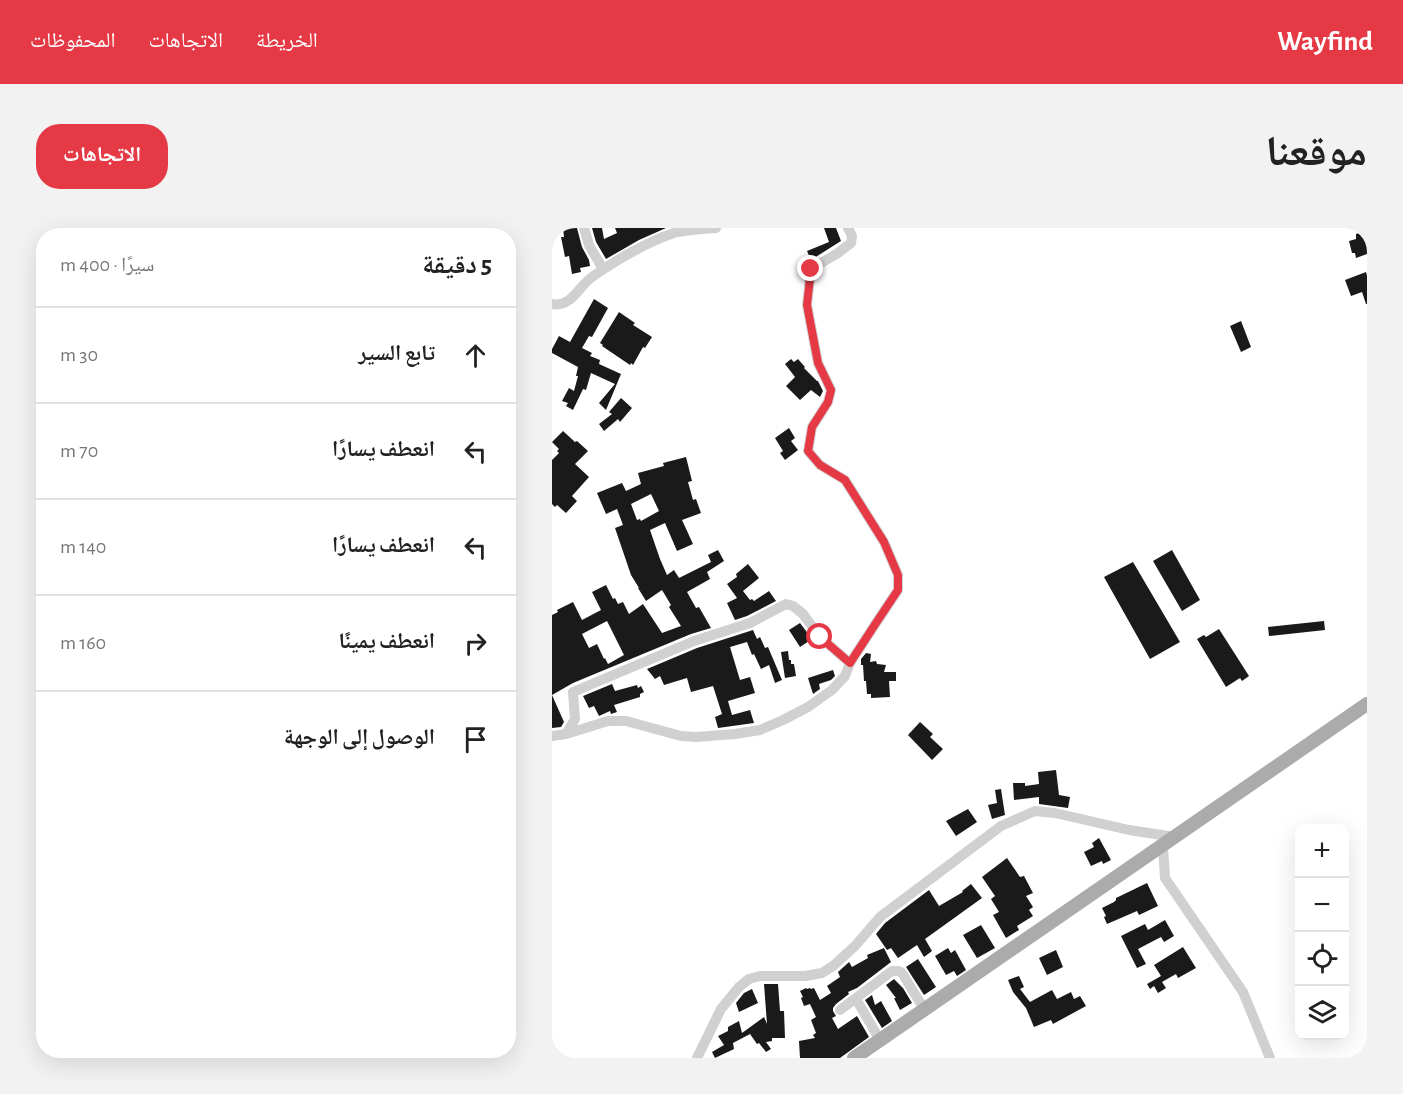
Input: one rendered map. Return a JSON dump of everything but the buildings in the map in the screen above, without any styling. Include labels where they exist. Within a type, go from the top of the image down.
[{"type":"main road","points":[[854,1058],[1367,704]]},
{"type":"street","points":[[584,228],[589,245],[603,269]]},
{"type":"street","points":[[552,304],[557,305],[568,301],[585,282],[641,247],[675,233],[716,228]]},
{"type":"street","points":[[552,736],[608,721],[626,721],[681,736],[696,737],[760,730],[800,712],[832,690],[845,676],[850,663],[898,590],[898,575],[884,542],[845,480],[820,465],[808,451],[812,427],[828,402],[831,390],[818,363],[807,305],[811,269],[851,243],[852,236],[848,228]]},
{"type":"street","points":[[566,734],[576,719],[573,692],[694,641],[750,623],[786,604],[793,606],[803,614],[820,637],[850,663]]},
{"type":"street","points":[[697,1058],[722,1009],[739,987],[749,979],[760,976],[805,976],[822,973],[855,946],[880,917],[1001,826],[1035,811],[1055,813],[1129,830],[1169,842],[1166,878],[1242,992],[1270,1058]]},
{"type":"street","points":[[840,1010],[892,971],[902,973],[924,1009]]},
{"type":"street","points":[[856,999],[880,1041]]},
{"type":"street","points":[[552,1056],[558,1058]]},
{"type":"route","points":[[811,269],[807,305],[818,363],[831,390],[828,402],[812,427],[808,451],[820,465],[845,480],[884,542],[898,575],[898,590],[850,663],[820,637]]}]
